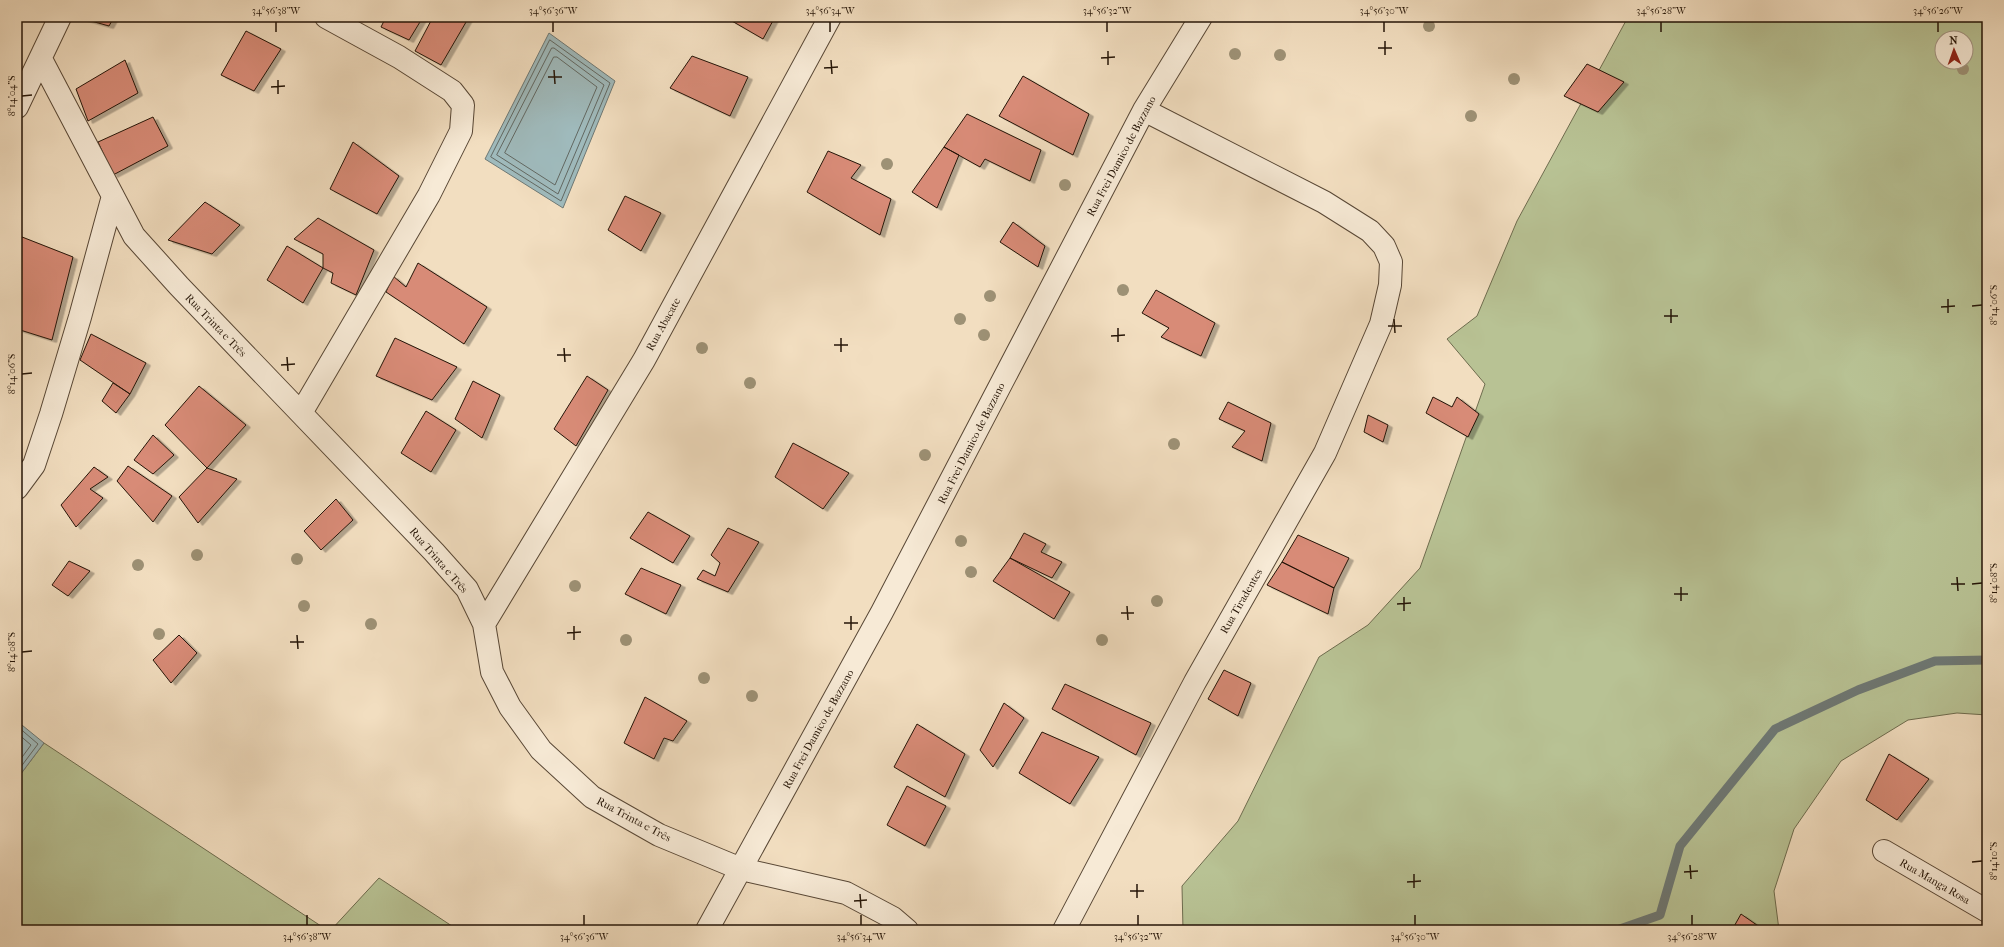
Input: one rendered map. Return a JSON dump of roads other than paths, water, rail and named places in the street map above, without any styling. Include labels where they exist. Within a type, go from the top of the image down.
[{"type":"street","points":[[17,106],[60,17]]},
{"type":"street","points":[[301,413],[429,195],[462,131],[463,105],[452,91],[398,57],[326,17]]},
{"type":"street","name":"Rua Abacate","points":[[484,624],[644,360],[830,17]]},
{"type":"street","name":"Rua Frei Damico de Bazzano","points":[[707,930],[882,612],[1144,110],[1201,17]]},
{"type":"street","name":"Rua Trinta e Três","points":[[41,59],[134,236],[179,286],[434,552],[466,590],[484,624],[492,672],[510,707],[541,750],[592,797],[659,834],[741,869],[846,893],[893,918],[907,930]]},
{"type":"street","name":"Rua Tiradentes","points":[[1064,930],[1195,682],[1325,453],[1381,324],[1390,285],[1391,262],[1384,246],[1370,231],[1324,202],[1144,110]]},
{"type":"street","points":[[17,488],[34,465],[52,414],[113,196]]},
{"type":"street","name":"Rua Manga Rosa","points":[[1884,851],[1987,911]]},
{"type":"water","points":[[549,33],[615,81],[563,208],[485,159]]},
{"type":"water","points":[[17,721],[44,743],[17,779]]},
{"type":"waterway","points":[[1617,930],[1660,915],[1680,846],[1775,729],[1858,690],[1935,661],[1987,660]]}]
